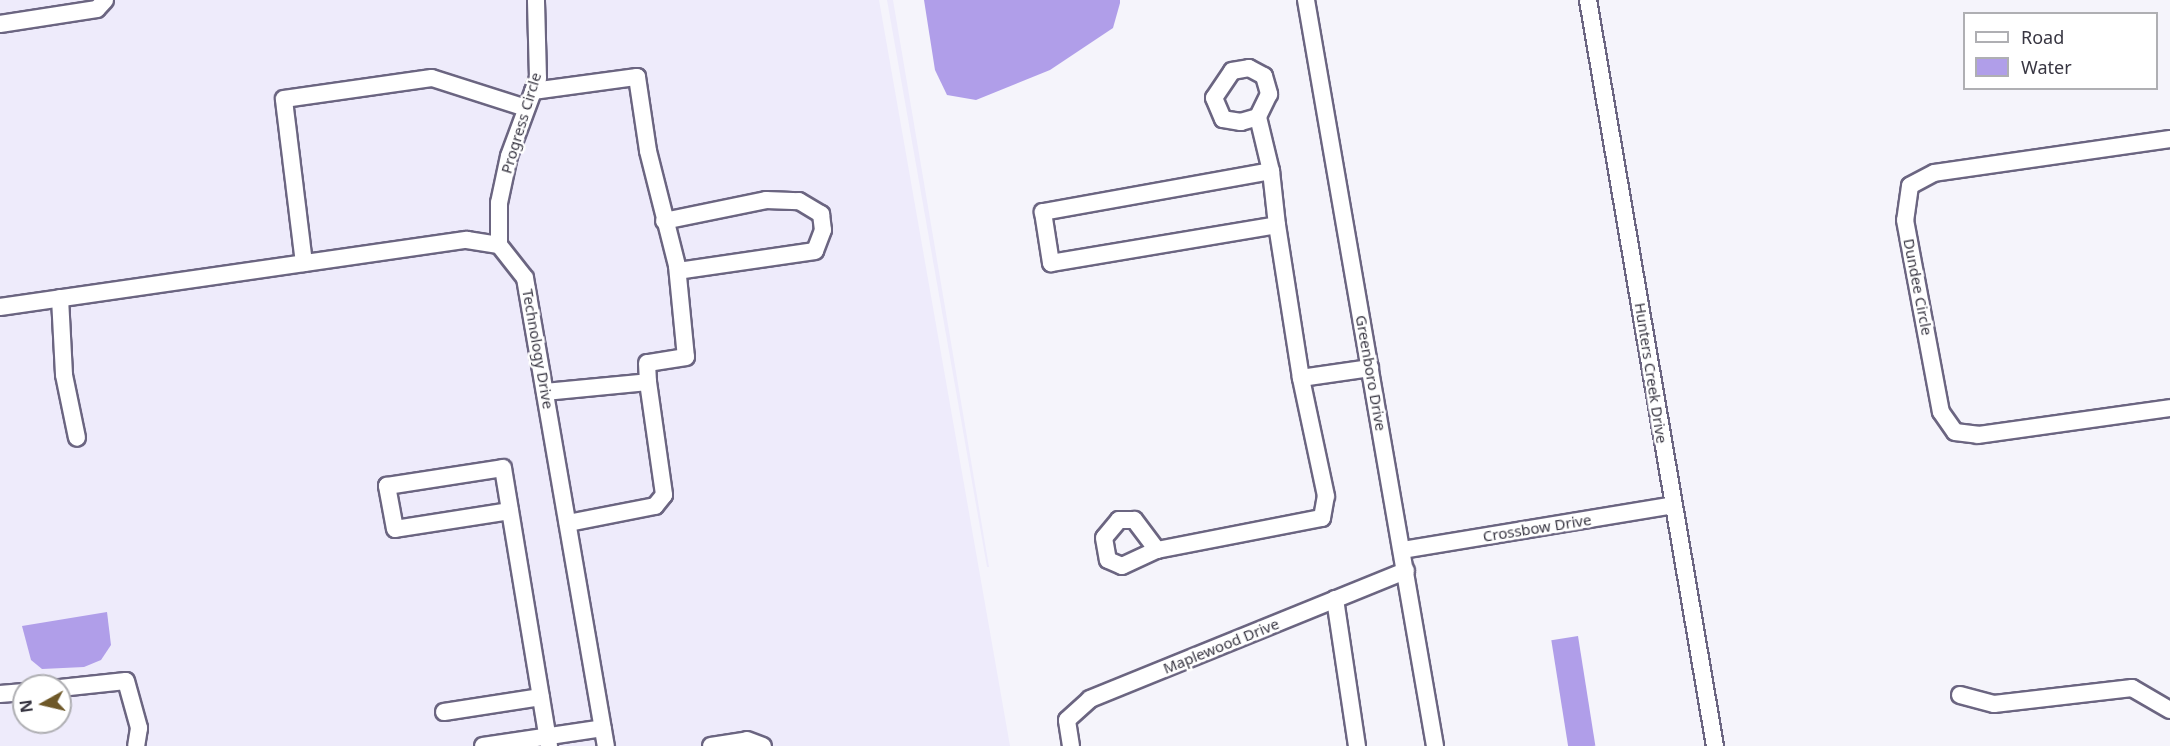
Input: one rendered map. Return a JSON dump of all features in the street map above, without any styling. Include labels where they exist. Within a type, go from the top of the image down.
[{"type":"street","points":[[0,24],[97,9],[105,0]]},
{"type":"street","name":"Progress Circle","points":[[499,245],[499,203],[526,108],[538,78],[536,0]]},
{"type":"street","name":"Greenboro Drive","points":[[1306,0],[1435,746]]},
{"type":"street","name":"Hunters Creek Drive","points":[[1588,0],[1714,746]]},
{"type":"street","points":[[533,91],[637,77],[664,221],[678,271],[686,357],[647,363],[664,495],[655,506],[567,523]]},
{"type":"street","points":[[304,263],[284,99],[432,78],[526,108]]},
{"type":"street","points":[[1157,550],[1322,518],[1326,496],[1301,378],[1277,225],[1271,171],[1258,117]]},
{"type":"street","name":"Dundee Circle","points":[[2170,139],[1934,173],[1910,186],[1905,220],[1941,412],[1955,432],[1978,435],[2170,408]]},
{"type":"street","points":[[1271,171],[1043,212],[1051,263],[1277,225]]},
{"type":"street","points":[[664,221],[766,200],[799,201],[820,214],[823,230],[815,251],[678,271]]},
{"type":"street","points":[[0,307],[467,240],[499,245]]},
{"type":"street","name":"Technology Drive","points":[[499,245],[525,278],[606,746]]},
{"type":"street","points":[[60,298],[64,375],[77,438]]},
{"type":"street","points":[[1301,378],[1370,368]]},
{"type":"street","points":[[545,392],[648,382]]},
{"type":"street","points":[[510,511],[395,528],[387,486],[503,468],[548,741]]},
{"type":"street","name":"Crossbow Drive","points":[[1402,550],[1673,506]]},
{"type":"street","name":"Maplewood Drive","points":[[1071,746],[1067,720],[1090,699],[1406,571]]},
{"type":"street","points":[[1335,599],[1357,746]]},
{"type":"street","points":[[72,687],[126,681],[139,728],[136,746]]},
{"type":"street","points":[[1959,695],[1994,704],[2132,688],[2170,710]]},
{"type":"street","points":[[444,712],[541,697]]},
{"type":"street","points":[[483,746],[548,741],[603,728]]},
{"type":"street","points":[[711,746],[747,740],[763,746]]},
{"type":"shaded area","points":[[0,0],[879,0],[1010,746],[0,746]]},
{"type":"shaded area","points":[[887,0],[893,0],[989,567],[987,567]]},
{"type":"water","points":[[924,0],[1120,0],[1120,3],[1113,28],[1050,70],[976,100],[947,95],[935,70]]},
{"type":"water","points":[[107,612],[111,645],[101,660],[84,667],[42,669],[31,660],[22,626]]},
{"type":"water","points":[[1578,636],[1595,746],[1568,746],[1551,640]]}]
